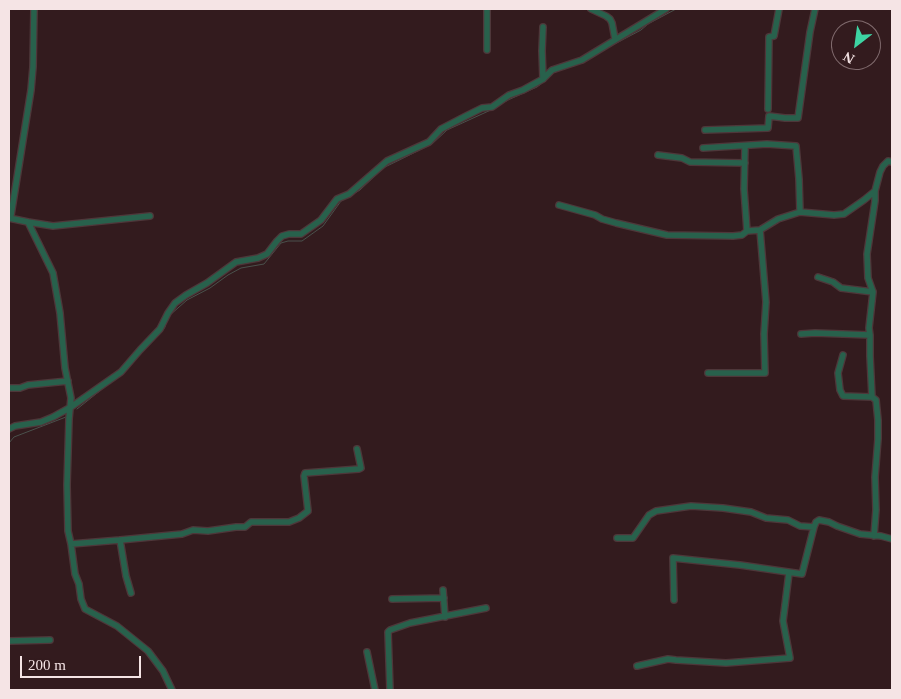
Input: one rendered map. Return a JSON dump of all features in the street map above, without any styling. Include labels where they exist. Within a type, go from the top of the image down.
[{"type":"street","points":[[34,9],[31,90],[9,218],[53,226],[150,216]]},
{"type":"street","points":[[487,9],[487,50]]},
{"type":"street","points":[[591,9],[610,19],[615,39]]},
{"type":"street","points":[[9,429],[15,426],[40,422],[71,407],[121,372],[160,329],[171,308],[186,294],[207,283],[236,262],[258,258],[267,254],[282,236],[301,234],[321,220],[337,199],[349,194],[387,161],[429,142],[441,129],[482,108],[492,107],[543,79],[552,70],[582,60],[666,9]]},
{"type":"street","points":[[768,109],[769,37],[774,36],[780,9]]},
{"type":"street","points":[[705,130],[768,128],[769,116],[798,118],[815,9]]},
{"type":"street","points":[[543,28],[543,79]]},
{"type":"street","points":[[703,148],[767,144],[796,146],[800,212]]},
{"type":"street","points":[[745,146],[744,189],[747,231]]},
{"type":"street","points":[[658,156],[682,158],[690,162],[745,163]]},
{"type":"street","points":[[872,397],[869,328],[873,292],[868,278],[867,254],[875,191],[880,172],[888,161],[892,162]]},
{"type":"street","points":[[560,204],[616,223],[667,235],[733,236],[742,235],[747,231],[760,230],[778,219],[800,212],[844,214],[875,191]]},
{"type":"street","points":[[28,222],[53,273],[60,312],[65,368],[71,398],[67,485],[68,531],[81,599],[85,609],[117,626],[148,651],[163,671],[172,690]]},
{"type":"street","points":[[708,373],[765,373],[764,334],[766,302],[760,230]]},
{"type":"street","points":[[818,276],[833,282],[841,288],[873,292]]},
{"type":"street","points":[[801,334],[870,335]]},
{"type":"street","points":[[843,355],[838,372],[840,390],[843,396],[872,397],[876,400],[878,439],[874,536]]},
{"type":"street","points":[[9,388],[68,381]]},
{"type":"street","points":[[71,544],[182,534],[193,530],[208,531],[245,527],[251,522],[289,522],[299,518],[308,511],[304,474],[359,469],[357,449]]},
{"type":"street","points":[[617,538],[633,538],[649,514],[656,511],[692,506],[751,512],[766,518],[788,520],[800,526],[814,527]]},
{"type":"street","points":[[674,600],[673,558],[802,574],[814,527],[816,522],[820,520],[850,532],[892,539]]},
{"type":"street","points":[[120,540],[131,593]]},
{"type":"street","points":[[637,666],[668,659],[726,663],[790,658],[784,621],[789,573]]},
{"type":"street","points":[[443,590],[445,617]]},
{"type":"street","points":[[392,599],[444,598]]},
{"type":"street","points":[[390,690],[388,632],[390,630],[410,623],[486,608]]},
{"type":"street","points":[[9,641],[50,640]]},
{"type":"street","points":[[367,652],[375,690]]},
{"type":"waterway","points":[[588,60],[676,9]]},
{"type":"waterway","points":[[496,107],[541,84]]},
{"type":"waterway","points":[[385,167],[432,144],[447,130],[493,109]]},
{"type":"waterway","points":[[353,194],[380,171]]},
{"type":"waterway","points":[[170,315],[187,300],[210,288],[228,275],[241,268],[264,264],[281,243],[302,241],[323,226],[341,201],[345,199]]},
{"type":"waterway","points":[[163,330],[166,322]]},
{"type":"waterway","points":[[77,409],[111,382]]},
{"type":"waterway","points":[[9,443],[14,437],[66,417]]},
{"type":"waterway","points":[[9,460],[9,465]]}]
